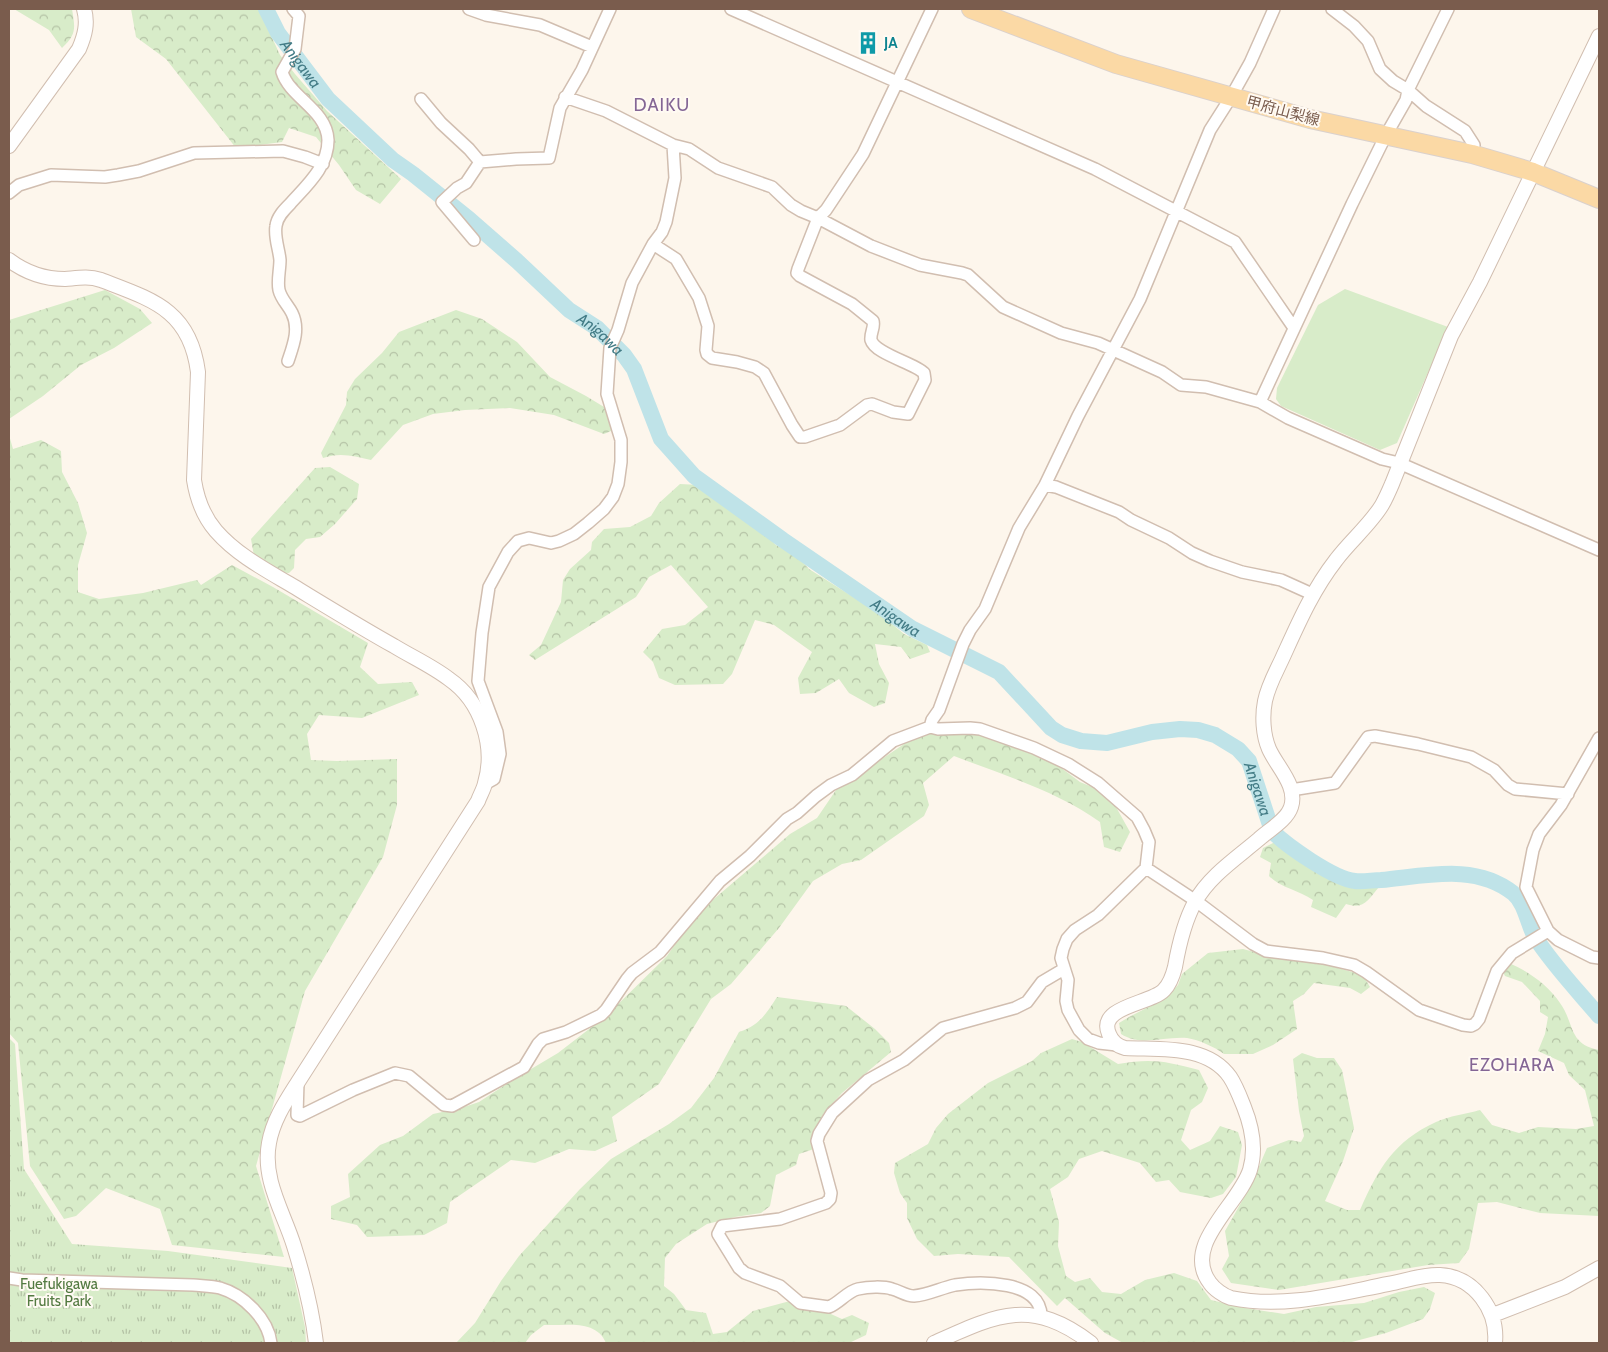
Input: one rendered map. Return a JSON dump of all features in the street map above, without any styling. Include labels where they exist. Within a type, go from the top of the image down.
[{"type":"main road","name":"甲府山梨線","points":[[971,9],[1116,64],[1310,119],[1472,154],[1533,172],[1599,199]]},
{"type":"street","points":[[9,146],[79,49],[84,36],[86,16],[84,9]]},
{"type":"street","points":[[288,361],[295,340],[295,323],[292,313],[278,289],[280,260],[276,228],[283,211],[323,164],[328,142],[324,125],[287,82],[282,72],[294,49],[299,16],[293,9]]},
{"type":"street","points":[[469,9],[477,13],[540,25],[592,47]]},
{"type":"street","points":[[480,162],[548,158],[557,117],[565,97],[582,70],[610,9]]},
{"type":"street","points":[[731,9],[1095,169],[1235,242],[1294,328]]},
{"type":"street","points":[[653,244],[676,259],[699,298],[708,326],[706,350],[708,354],[712,358],[737,362],[764,373],[800,437],[840,425],[867,405],[872,404],[893,412],[908,414],[925,380],[924,373],[875,347],[871,338],[873,321],[852,304],[797,273],[818,218],[826,210],[863,154],[932,9]]},
{"type":"street","points":[[930,727],[963,644],[970,630],[985,609],[1020,528],[1045,485],[1078,416],[1140,299],[1210,130],[1250,63],[1274,9]]},
{"type":"street","points":[[1332,9],[1354,26],[1368,41],[1380,69],[1393,81],[1408,90],[1426,106],[1465,131],[1474,145],[1472,154]]},
{"type":"street","points":[[1260,402],[1386,135],[1406,100],[1408,90],[1448,9]]},
{"type":"street","points":[[1117,1046],[1108,1033],[1108,1022],[1120,1010],[1155,997],[1164,991],[1174,972],[1184,927],[1196,901],[1218,875],[1283,819],[1291,808],[1291,790],[1282,771],[1274,760],[1266,739],[1264,726],[1267,693],[1312,594],[1337,559],[1382,505],[1451,336],[1480,282],[1599,36]]},
{"type":"street","points":[[565,97],[606,111],[673,145],[689,149],[718,168],[772,186],[796,208],[871,246],[920,265],[962,273],[968,276],[1003,307],[1061,333],[1098,343],[1162,372],[1181,385],[1206,387],[1260,402],[1288,418],[1382,459],[1399,463],[1599,550]]},
{"type":"street","points":[[421,99],[441,123],[480,162]]},
{"type":"street","points":[[485,784],[494,779],[500,754],[497,732],[478,681],[482,632],[489,587],[508,552],[518,541],[529,538],[551,543],[559,541],[574,534],[588,524],[604,509],[613,497],[618,484],[621,440],[607,394],[610,348],[618,330],[632,283],[666,222],[675,178],[673,145]]},
{"type":"street","points":[[9,193],[19,185],[51,175],[105,177],[118,175],[139,171],[194,153],[283,151],[323,164]]},
{"type":"street","points":[[474,240],[442,202],[457,188],[466,183],[480,162]]},
{"type":"street","points":[[9,260],[20,268],[42,277],[65,279],[91,277],[158,304],[171,313],[182,325],[193,347],[198,372],[193,466],[196,496],[204,514],[215,530],[232,547],[255,563],[450,679],[467,695],[485,727],[488,745],[488,767],[485,784],[478,801],[298,1082],[273,1126],[268,1145],[268,1164],[272,1186],[276,1202],[290,1234],[303,1274],[312,1312],[316,1343]]},
{"type":"street","points":[[1045,485],[1056,487],[1119,512],[1210,561],[1242,572],[1281,580],[1312,594]]},
{"type":"street","points":[[298,1082],[297,1115],[300,1116],[395,1073],[409,1076],[444,1105],[452,1106],[520,1070],[530,1060],[543,1038],[566,1032],[606,1010],[632,973],[660,952],[720,881],[750,856],[787,819],[831,785],[852,775],[867,764],[888,744],[930,727],[980,729],[1034,748],[1068,764],[1098,782],[1137,817],[1149,842],[1146,868],[1098,915],[1075,930],[1067,938],[1061,958],[1068,980],[1066,1001],[1068,1010],[1078,1030],[1088,1040],[1125,1048],[1183,1051],[1202,1055],[1224,1069],[1238,1092],[1252,1135],[1252,1152],[1249,1171],[1230,1204],[1213,1227],[1203,1249],[1202,1265],[1205,1277],[1212,1286],[1228,1297],[1274,1302],[1315,1298],[1418,1277],[1440,1275],[1467,1284],[1485,1301],[1492,1315],[1496,1330],[1495,1343]]},
{"type":"street","points":[[1291,790],[1335,783],[1368,737],[1375,736],[1471,756],[1494,770],[1515,790],[1568,794]]},
{"type":"street","points":[[1599,738],[1568,794],[1539,834],[1533,850],[1526,887],[1545,932],[1592,957],[1599,958]]},
{"type":"street","points":[[1146,868],[1196,901],[1253,944],[1266,951],[1323,958],[1354,965],[1419,1010],[1463,1025],[1471,1026],[1479,1019],[1497,971],[1512,953],[1545,932]]},
{"type":"street","points":[[1041,1317],[1041,1310],[1035,1297],[1027,1292],[1002,1285],[960,1285],[915,1296],[908,1296],[886,1288],[856,1289],[829,1307],[800,1303],[780,1286],[744,1273],[718,1234],[722,1226],[780,1219],[826,1203],[830,1199],[830,1193],[817,1141],[819,1134],[832,1113],[868,1080],[904,1060],[943,1028],[1015,1008],[1027,1002],[1042,982],[1064,969]]},
{"type":"street","points":[[1492,1315],[1565,1287],[1599,1268]]},
{"type":"street","points":[[9,1278],[220,1288],[238,1297],[253,1308],[262,1320],[271,1343]]},
{"type":"street","points":[[934,1343],[982,1322],[1013,1315],[1041,1317],[1065,1325],[1091,1343]]},
{"type":"green space","points":[[14,9],[72,9],[73,35],[62,48],[49,30]]},
{"type":"green space","points":[[131,9],[259,9],[280,55],[295,74],[327,111],[401,179],[380,204],[356,190],[316,137],[289,128],[282,142],[236,148],[166,59],[136,37]]},
{"type":"green space","points":[[1345,289],[1448,327],[1397,443],[1380,450],[1281,406],[1276,399],[1277,388],[1318,305]]},
{"type":"green space","points":[[105,290],[140,309],[152,323],[114,348],[81,365],[43,396],[9,419],[9,320]]},
{"type":"green space","points":[[456,310],[482,319],[517,342],[550,377],[609,410],[611,431],[604,434],[554,415],[510,408],[465,410],[433,414],[403,425],[371,460],[341,455],[323,458],[321,453],[346,405],[347,392],[355,379],[382,353],[399,332]]},
{"type":"green space","points":[[9,435],[13,449],[41,440],[61,451],[62,472],[78,503],[87,533],[78,565],[78,592],[99,599],[143,593],[197,580],[201,585],[232,565],[368,643],[360,667],[378,684],[412,682],[419,695],[362,718],[319,715],[307,734],[311,760],[397,759],[397,805],[383,857],[305,991],[256,1166],[284,1257],[172,1245],[160,1209],[106,1188],[76,1216],[64,1219],[30,1166],[18,1043],[9,1033]]},
{"type":"green space","points":[[330,467],[359,484],[357,499],[335,524],[320,537],[306,539],[295,550],[294,568],[289,573],[273,572],[254,556],[251,539],[315,468]]},
{"type":"green space","points":[[680,484],[699,485],[709,494],[746,516],[776,545],[798,557],[809,569],[880,614],[904,634],[927,645],[930,652],[910,659],[901,647],[875,644],[879,664],[889,683],[885,703],[874,707],[849,693],[839,679],[816,693],[800,694],[798,678],[812,652],[774,625],[755,620],[732,674],[723,684],[675,685],[659,678],[653,662],[643,652],[662,629],[685,625],[708,607],[671,565],[649,577],[636,597],[535,660],[529,655],[541,645],[561,602],[563,580],[570,569],[591,550],[592,542],[604,529],[630,527],[651,516],[659,503]]},
{"type":"green space","points":[[934,732],[975,734],[1033,752],[1056,764],[1080,782],[1102,791],[1116,807],[1130,832],[1120,852],[1104,847],[1100,822],[1066,801],[1029,784],[954,756],[923,783],[929,805],[924,816],[861,860],[842,864],[813,881],[779,928],[731,984],[711,999],[659,1084],[612,1117],[617,1141],[595,1151],[569,1149],[535,1163],[511,1160],[450,1202],[447,1223],[424,1235],[367,1237],[357,1225],[331,1219],[331,1206],[350,1197],[348,1174],[380,1145],[403,1136],[433,1114],[479,1102],[558,1053],[606,1016],[667,956],[694,916],[790,834],[817,818],[836,790],[907,742]]},
{"type":"green space","points":[[1275,842],[1332,879],[1354,887],[1372,883],[1379,887],[1365,903],[1357,906],[1346,904],[1336,918],[1311,907],[1313,900],[1269,876],[1271,863],[1260,857],[1263,848]]},
{"type":"green space","points":[[1243,949],[1280,959],[1316,962],[1363,975],[1370,987],[1361,994],[1350,988],[1314,983],[1304,994],[1293,1001],[1297,1029],[1273,1045],[1253,1054],[1224,1054],[1207,1044],[1187,1038],[1137,1040],[1121,1034],[1119,1023],[1164,999],[1178,985],[1182,974],[1208,953]]},
{"type":"green space","points":[[1509,963],[1530,974],[1550,990],[1565,1011],[1577,1038],[1589,1047],[1599,1050],[1599,1216],[1540,1213],[1497,1202],[1478,1203],[1469,1249],[1459,1263],[1428,1265],[1279,1290],[1231,1283],[1222,1269],[1229,1256],[1225,1231],[1251,1185],[1267,1148],[1289,1140],[1301,1142],[1304,1136],[1293,1059],[1302,1053],[1317,1058],[1334,1058],[1342,1070],[1354,1128],[1343,1161],[1325,1201],[1347,1210],[1360,1210],[1381,1169],[1398,1147],[1421,1130],[1441,1120],[1480,1110],[1492,1125],[1519,1133],[1538,1127],[1576,1129],[1594,1126],[1585,1090],[1569,1075],[1564,1063],[1538,1051],[1545,1034],[1548,1017],[1540,1012],[1540,1001],[1522,982],[1505,976],[1502,970]]},
{"type":"green space","points":[[777,997],[846,1006],[889,1043],[891,1052],[842,1093],[824,1113],[813,1133],[814,1149],[799,1154],[796,1165],[776,1175],[770,1206],[761,1213],[707,1224],[676,1244],[665,1258],[664,1286],[674,1294],[686,1310],[706,1313],[713,1334],[727,1332],[753,1311],[790,1301],[822,1310],[842,1319],[852,1315],[869,1323],[866,1335],[849,1343],[606,1343],[601,1335],[588,1327],[580,1325],[544,1325],[531,1335],[525,1343],[456,1343],[475,1323],[519,1256],[580,1189],[611,1159],[669,1124],[691,1108],[714,1078],[739,1032],[757,1023]]},
{"type":"green space","name":"Fuefukigawa Fruits Park","points":[[9,1038],[15,1044],[24,1169],[72,1244],[168,1251],[292,1268],[305,1327],[306,1343],[9,1343]]},
{"type":"green space","points":[[1072,1039],[1082,1042],[1118,1064],[1158,1061],[1199,1070],[1208,1088],[1202,1102],[1191,1110],[1181,1140],[1190,1150],[1210,1141],[1220,1126],[1238,1132],[1242,1145],[1236,1177],[1223,1194],[1211,1198],[1180,1192],[1169,1180],[1156,1182],[1140,1163],[1102,1151],[1079,1159],[1068,1177],[1050,1189],[1059,1222],[1058,1246],[1066,1276],[1075,1282],[1090,1278],[1102,1292],[1121,1294],[1145,1280],[1174,1273],[1197,1281],[1211,1300],[1284,1314],[1316,1307],[1364,1303],[1399,1292],[1424,1287],[1435,1293],[1430,1309],[1423,1319],[1386,1333],[1348,1343],[1123,1343],[1105,1333],[1065,1298],[1057,1306],[1009,1257],[958,1254],[934,1256],[917,1239],[907,1218],[907,1203],[900,1193],[894,1173],[895,1163],[928,1144],[936,1128],[948,1114],[988,1083],[1032,1061],[1041,1053]]},
{"type":"waterway","name":"Anigawa","points":[[266,9],[278,33],[328,99],[393,160],[469,219],[569,310],[597,328],[624,355],[634,369],[661,439],[694,476],[913,629],[999,672],[1051,728],[1062,735],[1081,741],[1107,743],[1152,732],[1180,729],[1198,730],[1215,735],[1238,749],[1249,761],[1272,831],[1299,853],[1323,868],[1346,879],[1355,881],[1450,874],[1483,878],[1498,884],[1517,897],[1524,908],[1535,937],[1550,958],[1599,1016]]},
{"type":"place","name":"JA","points":[[868,43]]},
{"type":"district","name":"DAIKU","points":[[662,105]]},
{"type":"district","name":"EZOHARA","points":[[1512,1065]]}]
